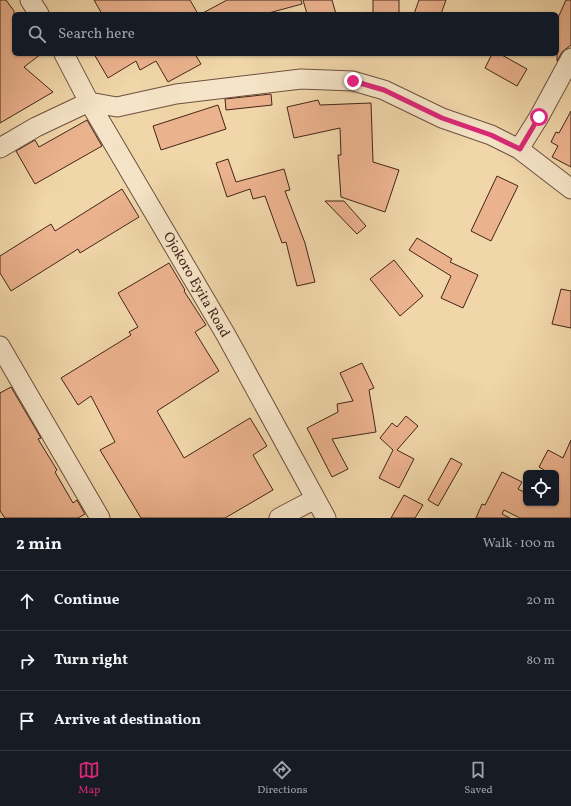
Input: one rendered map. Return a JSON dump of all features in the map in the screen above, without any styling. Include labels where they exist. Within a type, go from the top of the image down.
[{"type":"street","points":[[30,0],[38,12]]},
{"type":"street","name":"Ojokoro Eyita Road","points":[[65,56],[89,102],[226,334],[326,518]]},
{"type":"street","points":[[520,149],[571,58]]},
{"type":"street","points":[[0,148],[36,127],[89,102],[118,107],[176,94],[301,79],[353,81],[384,90],[442,118],[491,135],[520,149],[571,189]]},
{"type":"street","points":[[0,346],[5,365],[100,518]]},
{"type":"street","points":[[279,518],[315,499]]},
{"type":"building","points":[[0,0],[6,0],[14,11],[12,12],[12,56],[38,56],[24,67],[53,92],[0,123]]},
{"type":"building","points":[[94,0],[190,0],[197,12],[101,12]]},
{"type":"building","points":[[227,0],[301,0],[302,4],[272,12],[205,12]]},
{"type":"building","points":[[303,0],[332,0],[335,12],[306,12]]},
{"type":"building","points":[[373,0],[399,0],[399,12],[373,12]]},
{"type":"building","points":[[419,0],[446,0],[442,12],[415,12]]},
{"type":"building","points":[[566,0],[571,0],[571,45],[562,52],[557,61],[557,56],[559,56],[559,16]]},
{"type":"building","points":[[95,56],[196,56],[201,64],[168,82],[156,61],[140,70],[136,61],[108,78]]},
{"type":"building","points":[[491,56],[504,56],[527,69],[517,86],[485,68]]},
{"type":"building","points":[[271,94],[272,105],[226,110],[225,99]]},
{"type":"building","points":[[318,100],[320,105],[371,103],[373,162],[399,170],[385,212],[341,197],[338,155],[341,155],[340,128],[294,138],[287,107]]},
{"type":"building","points":[[218,105],[226,129],[161,150],[153,126]]},
{"type":"building","points":[[571,111],[571,167],[552,157],[558,146],[551,142],[556,132],[559,133]]},
{"type":"building","points":[[87,120],[102,146],[35,184],[16,151],[35,140],[39,147]]},
{"type":"building","points":[[228,159],[236,182],[284,169],[290,190],[285,191],[305,243],[315,282],[297,286],[286,242],[282,243],[265,196],[253,199],[250,189],[227,197],[216,163]]},
{"type":"building","points":[[497,176],[518,186],[491,241],[471,231]]},
{"type":"building","points":[[122,189],[139,217],[80,253],[78,249],[11,291],[0,273],[0,256],[51,224],[55,231]]},
{"type":"building","points":[[325,201],[344,201],[366,226],[357,234]]},
{"type":"building","points":[[417,238],[452,259],[450,262],[478,275],[463,308],[441,298],[451,276],[409,250]]},
{"type":"building","points":[[394,260],[423,296],[400,316],[370,279]]},
{"type":"building","points":[[169,263],[185,290],[184,291],[206,325],[195,332],[219,371],[157,411],[184,458],[250,418],[267,446],[253,455],[273,490],[225,518],[141,518],[100,450],[115,442],[91,396],[78,405],[61,378],[131,335],[129,332],[138,327],[118,293]]},
{"type":"building","points":[[561,289],[571,291],[571,328],[552,324]]},
{"type":"building","points":[[362,363],[374,388],[369,390],[376,432],[332,439],[348,469],[332,477],[307,428],[338,412],[337,404],[353,401],[340,373]]},
{"type":"building","points":[[11,387],[41,438],[38,439],[57,470],[55,472],[73,503],[77,500],[85,514],[78,518],[5,518],[0,511],[0,393]]},
{"type":"building","points":[[406,416],[418,426],[397,450],[414,459],[399,488],[379,478],[393,450],[380,438],[392,423],[397,427]]},
{"type":"building","points":[[571,440],[571,518],[520,518],[504,510],[502,514],[510,518],[476,518],[482,504],[485,505],[502,472],[522,482],[518,489],[523,492],[523,506],[559,506],[559,470],[544,470],[539,467],[548,450],[563,458]]},
{"type":"building","points":[[451,458],[462,464],[438,506],[428,500]]},
{"type":"building","points":[[404,495],[423,505],[415,518],[391,518]]},
{"type":"route","points":[[353,81],[384,90],[442,118],[491,135],[520,149],[539,117]]}]
